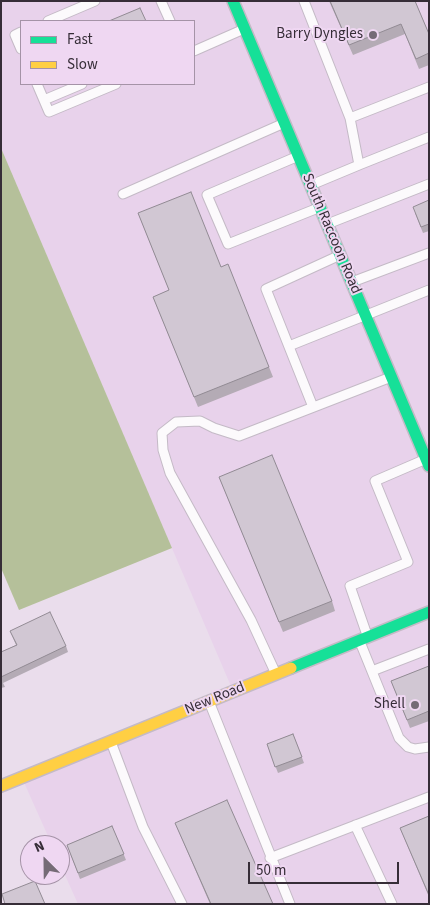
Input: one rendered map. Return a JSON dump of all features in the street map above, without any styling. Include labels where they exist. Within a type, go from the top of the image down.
[{"type":"street","name":"South Raccoon Road","points":[[233,1],[427,462]]},
{"type":"street","name":"New Road","points":[[1,786],[429,612]]},
{"type":"lane","points":[[50,20],[95,1]]},
{"type":"lane","points":[[162,1],[170,20]]},
{"type":"lane","points":[[304,1],[350,118],[359,165]]},
{"type":"lane","points":[[195,51],[245,29]]},
{"type":"lane","points":[[20,32],[15,35],[20,47]]},
{"type":"lane","points":[[37,85],[49,112],[114,85]]},
{"type":"lane","points":[[44,100],[80,85]]},
{"type":"lane","points":[[350,118],[429,87]]},
{"type":"lane","points":[[123,194],[285,123]]},
{"type":"lane","points":[[311,185],[429,137]]},
{"type":"lane","points":[[299,156],[207,196],[228,244],[320,207]]},
{"type":"lane","points":[[327,224],[429,184]]},
{"type":"lane","points":[[351,282],[429,253]]},
{"type":"lane","points":[[313,407],[266,289],[340,255]]},
{"type":"lane","points":[[289,346],[429,290]]},
{"type":"lane","points":[[276,674],[251,620],[170,473],[163,450],[162,433],[176,422],[200,421],[214,428],[239,436],[391,377]]},
{"type":"lane","points":[[427,462],[375,481],[408,562],[350,586],[372,671],[399,738],[408,747],[415,749],[429,747]]},
{"type":"lane","points":[[372,671],[429,649]]},
{"type":"lane","points":[[209,701],[270,858],[290,904]]},
{"type":"lane","points":[[110,741],[143,827],[182,904]]},
{"type":"lane","points":[[270,858],[429,796]]},
{"type":"lane","points":[[355,825],[392,904]]},
{"type":"shaded area","points":[[1,1],[429,1],[429,904],[78,904],[69,885],[70,835],[48,835],[22,778],[233,691],[1,148]]},
{"type":"green space","points":[[1,148],[172,548],[19,610],[1,568]]},
{"type":"building","name":"Barry Dyngles","points":[[330,1],[415,1],[429,34],[429,53],[416,59],[401,24],[349,45]]},
{"type":"building","points":[[140,8],[146,20],[111,20]]},
{"type":"building","points":[[191,192],[221,267],[228,264],[269,367],[194,397],[153,297],[169,290],[138,213]]},
{"type":"building","points":[[429,200],[429,224],[421,227],[413,207]]},
{"type":"building","points":[[272,455],[332,601],[279,622],[219,477]]},
{"type":"building","points":[[50,612],[66,646],[1,677],[1,652],[17,645],[10,631]]},
{"type":"building","name":"Shell","points":[[429,666],[429,711],[407,720],[391,681]]},
{"type":"building","points":[[293,734],[302,757],[275,767],[267,744]]},
{"type":"building","points":[[227,800],[273,904],[211,904],[175,823]]},
{"type":"building","points":[[429,816],[429,895],[400,828]]},
{"type":"building","points":[[112,826],[124,854],[78,873],[70,853],[70,844]]},
{"type":"building","points":[[25,885],[37,885],[45,904],[5,904],[2,894]]},
{"type":"traffic: fast","points":[[233,1],[429,466]]},
{"type":"traffic: fast","points":[[291,668],[429,612]]},
{"type":"traffic: slow","points":[[1,786],[291,668]]},
{"type":"place","name":"Barry Dyngles","points":[[373,35]]},
{"type":"place","name":"Shell","points":[[415,705]]}]
